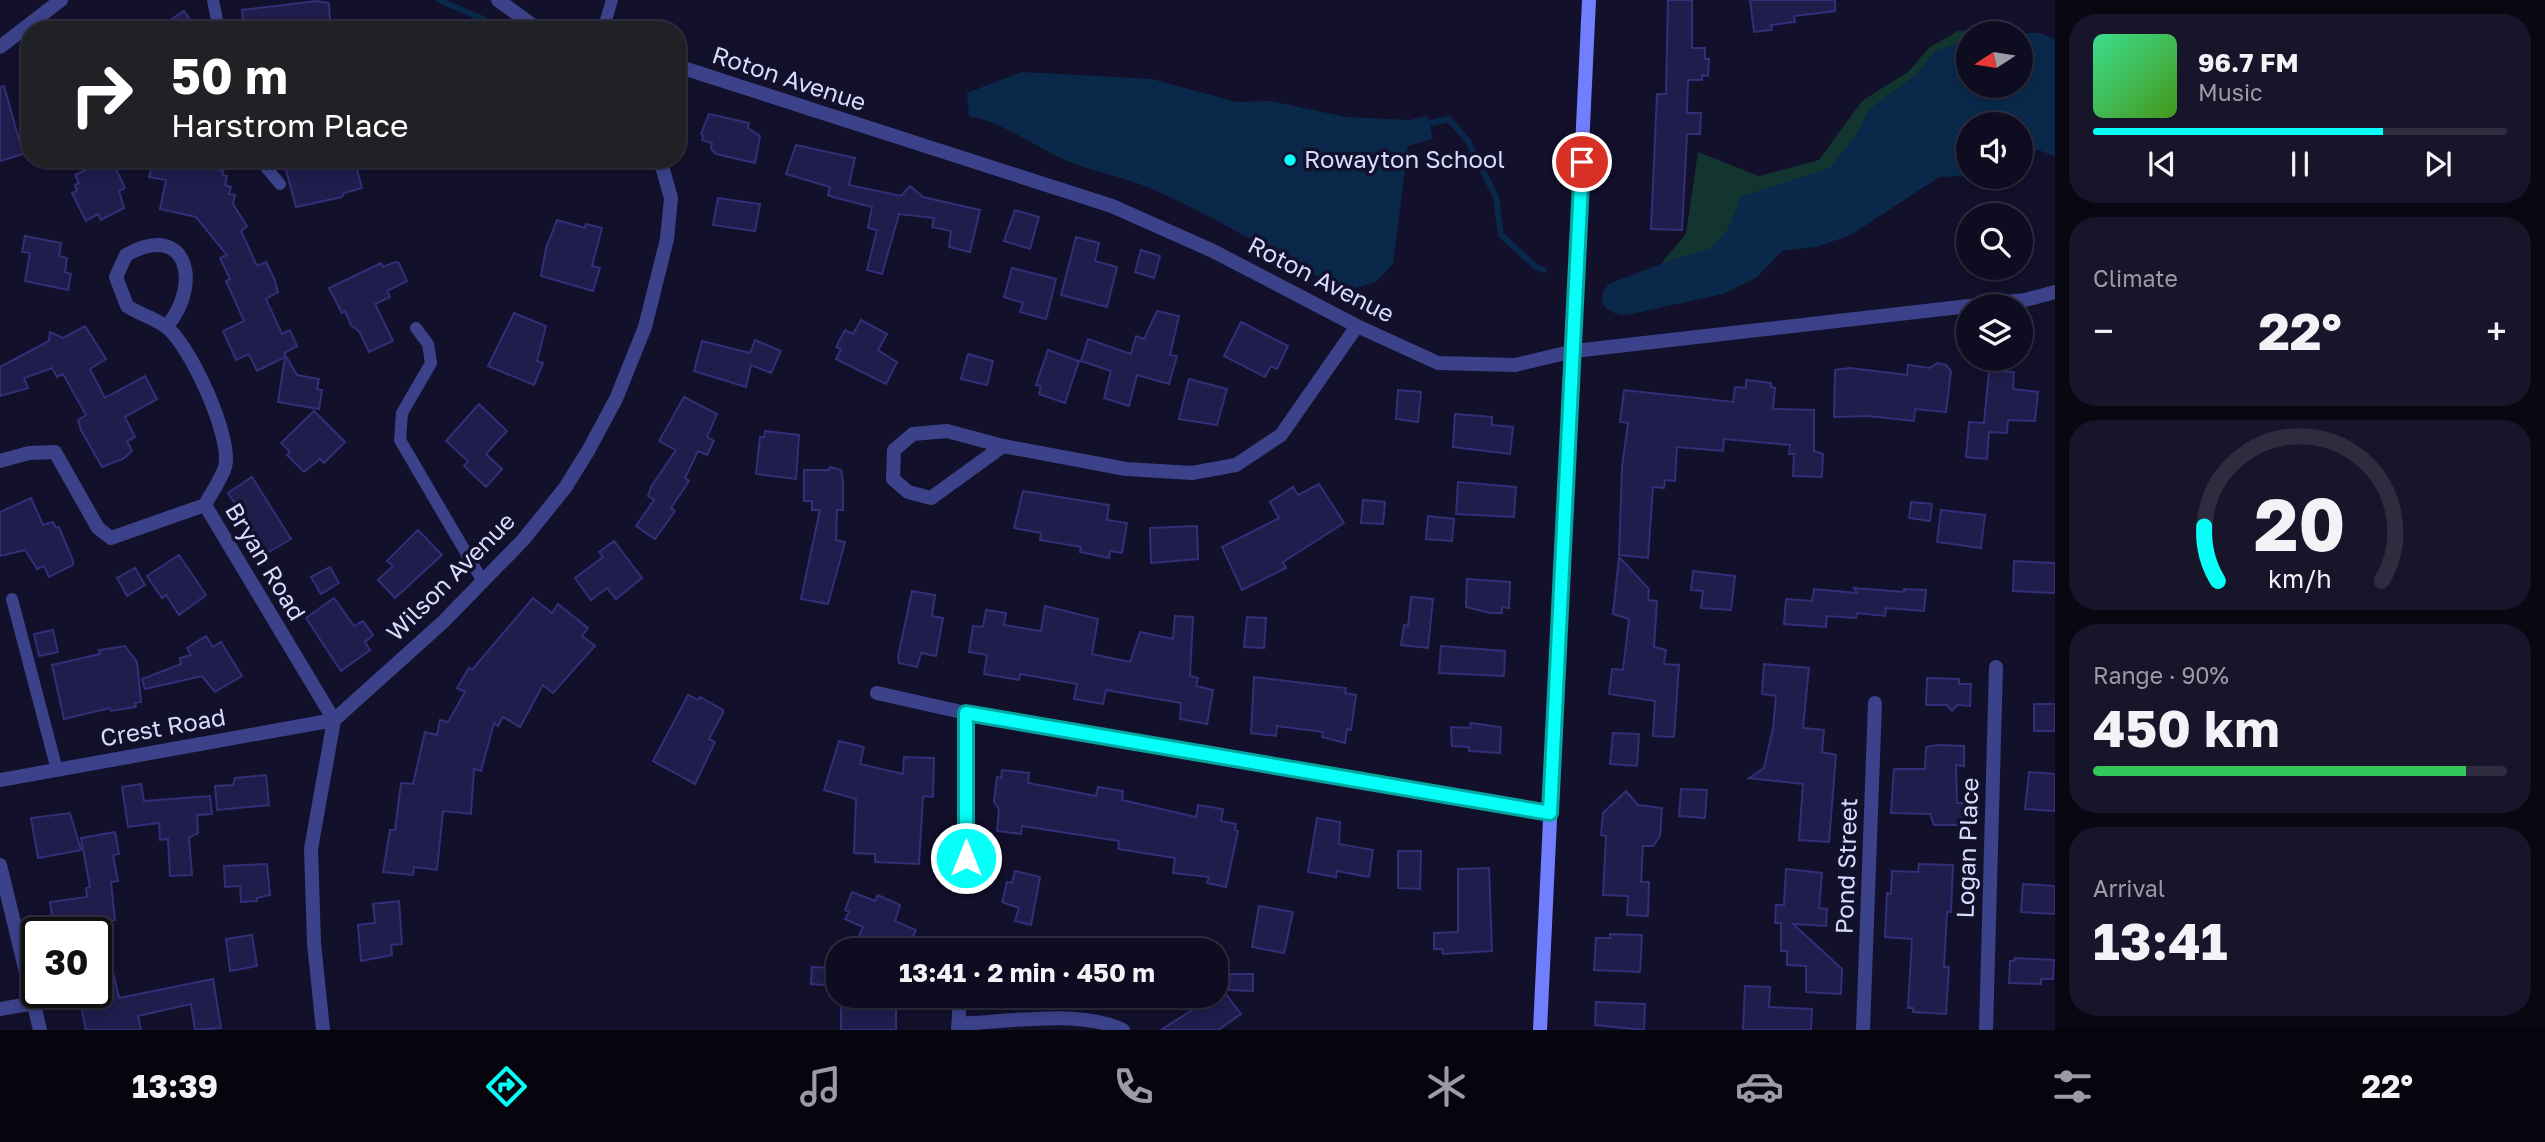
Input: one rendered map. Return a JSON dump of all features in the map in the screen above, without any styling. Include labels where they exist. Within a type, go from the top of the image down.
[{"type":"main road","points":[[1540,1030],[1589,0]]},
{"type":"street","points":[[34,21],[61,0]]},
{"type":"street","points":[[498,0],[527,21]]},
{"type":"street","points":[[0,47],[21,31]]},
{"type":"street","name":"Roton Avenue","points":[[686,69],[1112,206],[1213,251],[1357,326],[1438,363],[1515,365],[1574,351],[1956,307]]},
{"type":"street","name":"Wilson Avenue","points":[[334,720],[443,622],[541,520],[565,488],[616,400],[645,327],[667,239],[671,198],[663,168]]},
{"type":"street","points":[[167,326],[187,290],[187,272],[183,260],[172,247],[159,243],[126,255],[116,277],[127,306],[167,326],[192,362],[212,402],[225,445],[225,466],[205,505]]},
{"type":"street","name":"Roton Avenue","points":[[2033,298],[2055,292]]},
{"type":"street","points":[[1003,446],[931,498],[908,492],[893,480],[894,450],[913,434],[947,431],[1003,446],[1126,469],[1192,473],[1237,465],[1281,435],[1357,326]]},
{"type":"street","name":"Bryan Road","points":[[0,461],[29,453],[55,452],[98,528],[111,538],[205,505],[334,720]]},
{"type":"street","name":"Logan Place","points":[[1986,1030],[1996,667]]},
{"type":"street","points":[[877,693],[966,713],[1550,813]]},
{"type":"street","name":"Pond Street","points":[[1863,1030],[1875,703]]},
{"type":"street","points":[[966,713],[966,883]]},
{"type":"street","points":[[323,1030],[313,930],[311,849],[334,720]]},
{"type":"street","name":"Crest Road","points":[[0,780],[334,720]]},
{"type":"street","points":[[0,865],[21,950]]},
{"type":"street","points":[[0,1009],[21,1005]]},
{"type":"street","points":[[35,1008],[40,1030]]},
{"type":"street","points":[[959,1008],[958,1027],[1071,1019],[1092,1020],[1123,1030]]},
{"type":"lane","points":[[213,0],[217,21]]},
{"type":"lane","points":[[606,21],[612,0]]},
{"type":"lane","points":[[267,168],[280,184]]},
{"type":"lane","points":[[416,328],[428,344],[430,363],[402,413],[400,440],[482,580]]},
{"type":"lane","points":[[12,599],[57,770]]},
{"type":"green space","points":[[1956,32],[1956,98],[2021,98],[2021,112],[1956,112],[1956,130],[1648,279],[1686,234],[1698,152],[1759,176],[1819,160],[1862,101],[1909,71],[1930,47]]},
{"type":"water","points":[[2034,33],[2055,39],[2055,156],[2033,151],[2033,112],[1956,112],[1956,176],[1939,177],[1851,235],[1816,247],[1782,251],[1757,277],[1723,294],[1627,315],[1614,313],[1604,306],[1602,296],[1609,284],[1673,259],[1710,249],[1726,232],[1742,196],[1830,168],[1856,136],[1868,111],[1918,73],[1935,51],[1956,44],[1956,98],[2034,98]]},
{"type":"water","points":[[1021,72],[1152,79],[1236,102],[1271,101],[1346,117],[1410,120],[1428,116],[1433,139],[1408,146],[1393,264],[1376,282],[1345,291],[1173,198],[1075,164],[997,125],[969,116],[967,93]]},
{"type":"building","points":[[1668,0],[1692,0],[1692,48],[1705,48],[1705,59],[1709,59],[1708,76],[1702,75],[1702,80],[1688,80],[1687,113],[1701,113],[1700,134],[1687,134],[1682,230],[1651,229],[1657,94],[1666,94]]},
{"type":"building","points":[[1750,0],[1835,0],[1835,11],[1794,16],[1795,22],[1771,25],[1772,30],[1754,32]]},
{"type":"building","points":[[317,1],[329,3],[330,21],[243,21],[242,10]]},
{"type":"building","points":[[184,11],[191,21],[169,21]]},
{"type":"building","points":[[4,86],[21,155],[0,161],[0,87]]},
{"type":"building","points":[[709,114],[749,123],[748,128],[760,136],[755,163],[716,154],[711,149],[712,143],[702,140],[701,134]]},
{"type":"building","points":[[796,145],[855,158],[849,185],[901,196],[910,186],[923,197],[980,210],[970,252],[949,247],[951,231],[932,227],[934,218],[899,214],[882,274],[867,270],[877,230],[868,228],[872,207],[833,197],[828,195],[830,187],[786,174]]},
{"type":"building","points":[[89,168],[115,168],[125,188],[119,191],[124,208],[101,220],[98,214],[86,221],[72,193],[77,191],[75,185],[79,183],[75,175]]},
{"type":"building","points":[[151,168],[212,168],[223,171],[222,175],[227,176],[225,185],[231,187],[229,194],[235,195],[233,204],[247,226],[241,231],[257,266],[266,262],[274,278],[278,292],[266,299],[282,334],[290,330],[297,346],[284,353],[297,375],[319,379],[317,389],[322,390],[319,409],[278,402],[285,357],[257,371],[249,354],[236,360],[223,331],[244,321],[226,281],[230,279],[220,258],[227,255],[196,217],[160,209],[166,180],[149,177]]},
{"type":"building","points":[[285,168],[356,168],[362,188],[344,193],[342,197],[296,207]]},
{"type":"building","points":[[718,198],[760,204],[755,231],[713,225]]},
{"type":"building","points":[[1015,210],[1039,217],[1030,249],[1004,241]]},
{"type":"building","points":[[557,220],[585,228],[586,224],[602,228],[592,266],[600,268],[593,291],[541,276],[546,248]]},
{"type":"building","points":[[25,236],[61,243],[59,256],[67,258],[65,272],[71,274],[68,290],[25,281],[30,253],[22,252]]},
{"type":"building","points":[[1076,237],[1099,243],[1095,261],[1117,267],[1107,307],[1061,295]]},
{"type":"building","points":[[1141,250],[1160,256],[1154,278],[1135,272]]},
{"type":"building","points":[[381,263],[383,267],[399,263],[407,281],[387,291],[390,297],[375,304],[393,341],[369,352],[359,331],[351,325],[345,311],[342,313],[329,288]]},
{"type":"building","points":[[1012,268],[1056,279],[1046,319],[1020,312],[1023,303],[1004,297]]},
{"type":"building","points":[[1157,311],[1179,316],[1170,355],[1177,356],[1169,384],[1137,375],[1129,406],[1104,398],[1111,371],[1081,361],[1088,339],[1131,354],[1136,336],[1144,339]]},
{"type":"building","points":[[514,313],[546,326],[537,361],[543,363],[534,385],[488,366]]},
{"type":"building","points":[[861,320],[887,334],[878,350],[897,362],[886,384],[836,359],[841,349],[836,347],[845,330],[853,334]]},
{"type":"building","points":[[1241,322],[1288,346],[1277,369],[1271,366],[1265,377],[1224,356]]},
{"type":"building","points":[[85,326],[106,359],[90,369],[105,398],[145,376],[157,399],[125,417],[135,437],[127,441],[132,451],[123,459],[102,467],[81,430],[78,420],[86,415],[63,374],[57,377],[52,368],[24,378],[28,388],[0,396],[0,367],[49,341],[50,332],[63,338]]},
{"type":"building","points":[[755,340],[781,351],[771,373],[751,365],[746,387],[694,371],[702,341],[750,353]]},
{"type":"building","points":[[1048,350],[1079,361],[1065,403],[1039,394],[1041,386],[1036,385]]},
{"type":"building","points":[[968,354],[993,361],[987,385],[961,379]]},
{"type":"building","points":[[1937,363],[1946,365],[1951,371],[1946,412],[1915,409],[1914,421],[1868,416],[1834,417],[1835,370],[1850,368],[1907,375],[1908,365],[1930,368]]},
{"type":"building","points":[[1989,371],[2014,372],[2013,389],[2038,392],[2035,421],[2008,420],[2007,433],[1989,432],[1987,459],[1966,457],[1969,422],[1984,423]]},
{"type":"building","points":[[1189,379],[1227,389],[1217,425],[1179,419]]},
{"type":"building","points":[[1746,380],[1771,383],[1771,387],[1775,388],[1773,409],[1814,410],[1814,451],[1823,454],[1822,477],[1793,476],[1794,454],[1789,454],[1790,445],[1724,439],[1723,451],[1677,447],[1675,481],[1665,480],[1664,488],[1653,487],[1648,558],[1619,555],[1622,467],[1628,423],[1620,422],[1624,390],[1733,402],[1735,387],[1746,388]]},
{"type":"building","points":[[1398,390],[1421,392],[1418,422],[1396,419]]},
{"type":"building","points":[[684,397],[717,414],[707,437],[714,441],[707,455],[698,451],[685,478],[689,481],[671,508],[675,511],[655,539],[636,526],[654,500],[648,496],[651,487],[676,450],[659,441]]},
{"type":"building","points":[[479,404],[507,431],[486,454],[502,469],[486,487],[464,466],[468,461],[446,441]]},
{"type":"building","points":[[314,411],[345,442],[324,463],[320,459],[304,472],[287,455],[290,452],[281,443]]},
{"type":"building","points":[[1455,414],[1492,417],[1492,425],[1513,427],[1510,454],[1453,447]]},
{"type":"building","points":[[765,431],[799,435],[796,479],[756,474],[760,437],[764,437]]},
{"type":"building","points":[[830,467],[841,470],[843,480],[843,510],[837,510],[836,540],[845,542],[828,604],[801,599],[820,510],[812,510],[812,501],[804,501],[804,470],[829,470]]},
{"type":"building","points":[[252,477],[291,539],[267,553],[228,493]]},
{"type":"building","points":[[1458,482],[1516,487],[1514,517],[1456,514]]},
{"type":"building","points":[[1319,484],[1344,523],[1283,562],[1286,568],[1242,590],[1222,547],[1279,518],[1270,502],[1293,487],[1298,495]]},
{"type":"building","points":[[1023,491],[1109,505],[1107,520],[1127,523],[1122,553],[1110,551],[1109,558],[1080,552],[1081,547],[1040,540],[1041,533],[1014,528]]},
{"type":"building","points":[[31,498],[43,525],[53,522],[56,528],[59,527],[73,561],[73,565],[49,577],[44,566],[37,569],[25,550],[0,556],[0,512]]},
{"type":"building","points":[[1363,500],[1385,502],[1383,524],[1361,523]]},
{"type":"building","points":[[1911,502],[1932,504],[1930,521],[1909,518]]},
{"type":"building","points":[[1941,510],[1985,515],[1981,548],[1937,542]]},
{"type":"building","points":[[1428,516],[1454,519],[1452,541],[1426,539]]},
{"type":"building","points":[[1197,526],[1198,559],[1151,563],[1150,528]]},
{"type":"building","points":[[418,530],[442,555],[395,598],[378,580],[393,566],[387,561]]},
{"type":"building","points":[[614,541],[642,578],[616,599],[607,588],[591,600],[575,578],[603,557],[599,552]]},
{"type":"building","points":[[179,555],[206,595],[179,615],[166,595],[162,598],[147,576]]},
{"type":"building","points":[[1619,557],[1649,589],[1648,600],[1657,601],[1654,647],[1666,650],[1664,664],[1679,665],[1674,737],[1653,736],[1655,701],[1609,694],[1612,669],[1623,670],[1629,619],[1613,614]]},
{"type":"building","points":[[2014,561],[2055,563],[2055,593],[2013,591]]},
{"type":"building","points":[[330,567],[339,583],[321,594],[311,577]]},
{"type":"building","points":[[135,568],[145,585],[127,596],[117,578]]},
{"type":"building","points":[[1693,571],[1735,576],[1731,610],[1701,608],[1703,591],[1691,590]]},
{"type":"building","points":[[1467,579],[1510,582],[1509,608],[1502,607],[1502,613],[1490,613],[1466,607]]},
{"type":"building","points":[[1854,588],[1904,592],[1904,589],[1926,590],[1924,611],[1886,608],[1885,616],[1857,613],[1856,618],[1827,616],[1826,627],[1784,624],[1786,599],[1812,601],[1814,589],[1857,593]]},
{"type":"building","points":[[912,591],[935,595],[932,616],[943,618],[936,656],[921,653],[917,667],[899,663],[898,657]]},
{"type":"building","points":[[1411,597],[1433,599],[1428,648],[1401,645],[1404,625],[1408,626]]},
{"type":"building","points":[[334,598],[354,626],[363,621],[373,635],[365,642],[370,650],[341,671],[306,618]]},
{"type":"building","points":[[533,598],[552,613],[558,604],[588,628],[582,636],[595,646],[553,693],[543,685],[520,727],[503,717],[498,726],[494,723],[481,771],[474,769],[471,814],[443,811],[437,870],[414,867],[413,875],[383,872],[390,830],[395,830],[401,783],[413,784],[425,732],[437,735],[440,720],[448,722],[465,692],[457,688],[469,668],[472,670]]},
{"type":"building","points":[[1045,606],[1098,619],[1092,654],[1130,662],[1140,632],[1173,639],[1175,616],[1193,617],[1190,676],[1198,678],[1196,686],[1213,690],[1207,724],[1180,719],[1181,703],[1106,690],[1103,704],[1074,699],[1077,684],[1020,674],[1019,680],[984,674],[987,655],[969,652],[973,626],[983,627],[986,610],[1006,613],[1004,625],[1041,631]]},
{"type":"building","points":[[1247,617],[1266,618],[1264,648],[1244,647]]},
{"type":"building","points":[[53,630],[58,652],[39,656],[34,634]]},
{"type":"building","points":[[206,636],[213,647],[221,642],[242,676],[215,692],[202,676],[145,689],[142,679],[181,664],[180,658],[191,655],[187,648]]},
{"type":"building","points":[[125,646],[137,662],[141,702],[135,703],[136,707],[111,711],[110,708],[64,719],[52,665],[100,654],[99,650]]},
{"type":"building","points":[[1441,646],[1505,651],[1504,676],[1439,673]]},
{"type":"building","points":[[1764,664],[1809,668],[1803,728],[1824,730],[1822,752],[1836,755],[1829,842],[1799,840],[1803,784],[1749,778],[1764,768],[1773,728],[1776,696],[1762,694]]},
{"type":"building","points":[[1254,677],[1346,688],[1345,693],[1356,695],[1351,730],[1347,729],[1345,743],[1322,737],[1323,732],[1277,726],[1276,736],[1251,733]]},
{"type":"building","points":[[1927,678],[1959,679],[1959,684],[1971,684],[1970,706],[1957,705],[1952,711],[1947,705],[1926,705]]},
{"type":"building","points":[[688,695],[698,700],[700,697],[723,710],[709,739],[715,742],[695,784],[653,761]]},
{"type":"building","points":[[2034,704],[2055,704],[2055,731],[2034,731]]},
{"type":"building","points":[[1471,723],[1501,727],[1500,753],[1469,751],[1469,747],[1452,746],[1451,727],[1470,728]]},
{"type":"building","points":[[1613,733],[1639,734],[1637,766],[1610,764]]},
{"type":"building","points":[[839,741],[864,747],[860,764],[903,774],[904,757],[934,758],[933,797],[923,796],[919,864],[875,862],[875,854],[854,853],[856,799],[824,790]]},
{"type":"building","points":[[1964,746],[1964,766],[1956,765],[1957,803],[1965,803],[1965,825],[1934,825],[1930,814],[1891,813],[1894,769],[1925,769],[1926,747]]},
{"type":"building","points":[[1002,770],[1029,773],[1028,783],[1096,796],[1098,787],[1123,791],[1122,800],[1196,817],[1198,805],[1223,809],[1221,821],[1236,824],[1235,830],[1238,831],[1226,887],[1207,883],[1209,877],[1173,873],[1175,858],[1118,849],[1119,841],[1022,826],[1021,834],[997,831],[999,809],[994,802],[997,777],[1001,778]]},
{"type":"building","points":[[2029,772],[2055,774],[2055,811],[2025,809]]},
{"type":"building","points":[[266,775],[269,805],[217,810],[215,786],[233,785],[235,778]]},
{"type":"building","points":[[141,784],[144,801],[210,796],[212,814],[197,815],[198,833],[189,838],[192,875],[170,876],[168,839],[160,840],[159,823],[128,827],[122,787]]},
{"type":"building","points":[[1681,789],[1707,790],[1705,818],[1679,816]]},
{"type":"building","points":[[1626,791],[1638,805],[1662,808],[1660,836],[1653,846],[1643,846],[1641,882],[1649,882],[1648,916],[1627,915],[1628,896],[1603,895],[1606,836],[1601,835],[1603,813]]},
{"type":"building","points":[[70,813],[81,850],[38,858],[31,818]]},
{"type":"building","points":[[1317,818],[1340,822],[1339,844],[1373,850],[1369,877],[1337,871],[1336,877],[1308,872]]},
{"type":"building","points":[[115,832],[119,854],[113,855],[118,881],[111,882],[115,920],[112,921],[112,917],[52,917],[50,902],[87,897],[86,888],[90,887],[81,838]]},
{"type":"building","points":[[1398,851],[1421,851],[1420,889],[1398,888]]},
{"type":"building","points":[[267,864],[270,895],[257,898],[257,901],[241,902],[240,886],[225,887],[224,866]]},
{"type":"building","points":[[1919,864],[1953,865],[1951,912],[1947,912],[1944,967],[1949,967],[1946,1014],[1913,1012],[1913,1008],[1908,1008],[1912,939],[1885,937],[1887,893],[1891,894],[1892,871],[1918,872]]},
{"type":"building","points":[[1489,868],[1492,951],[1443,954],[1442,949],[1434,949],[1434,933],[1458,932],[1458,869]]},
{"type":"building","points":[[1786,869],[1822,873],[1819,908],[1827,909],[1826,926],[1793,924],[1842,969],[1841,994],[1806,992],[1806,966],[1787,965],[1787,951],[1781,951],[1781,923],[1775,923],[1776,905],[1784,905]]},
{"type":"building","points":[[1015,871],[1040,877],[1031,925],[1015,921],[1019,908],[1002,902],[1007,882],[1012,883]]},
{"type":"building","points":[[2023,884],[2055,886],[2055,914],[2021,912]]},
{"type":"building","points":[[852,892],[875,901],[878,895],[900,905],[895,921],[916,930],[912,938],[858,938],[863,927],[845,919],[849,912],[845,910]]},
{"type":"building","points":[[399,901],[402,944],[391,945],[392,955],[361,961],[358,925],[375,923],[373,904]]},
{"type":"building","points":[[1259,906],[1293,912],[1284,953],[1252,947]]},
{"type":"building","points":[[1610,934],[1642,935],[1640,972],[1594,970],[1596,938],[1610,938]]},
{"type":"building","points":[[252,935],[257,966],[230,971],[226,939]]},
{"type":"building","points":[[2015,958],[2054,960],[2053,979],[2041,979],[2041,984],[2009,983],[2010,961]]},
{"type":"building","points":[[812,967],[826,968],[826,985],[811,984]]},
{"type":"building","points":[[112,968],[119,998],[213,979],[221,1028],[195,1030],[191,1004],[138,1016],[141,1030],[86,1030],[81,1008],[112,1008]]},
{"type":"building","points":[[1230,974],[1253,974],[1253,991],[1229,990]]},
{"type":"building","points":[[1745,986],[1770,987],[1769,1007],[1812,1009],[1811,1030],[1743,1030]]},
{"type":"building","points":[[1228,997],[1241,1014],[1218,1030],[1161,1030],[1195,1008],[1228,1008]]},
{"type":"building","points":[[1596,1002],[1645,1004],[1644,1030],[1595,1025]]},
{"type":"building","points":[[841,1008],[896,1008],[896,1030],[841,1030]]},
{"type":"waterway","points":[[439,0],[483,19]]},
{"type":"waterway","points":[[1422,125],[1449,119],[1468,141],[1496,197],[1501,235],[1536,267],[1544,270]]},
{"type":"place","name":"Rowayton School","points":[[1290,160]]},
{"type":"route","points":[[966,858],[966,713],[1550,813],[1582,162]]}]
